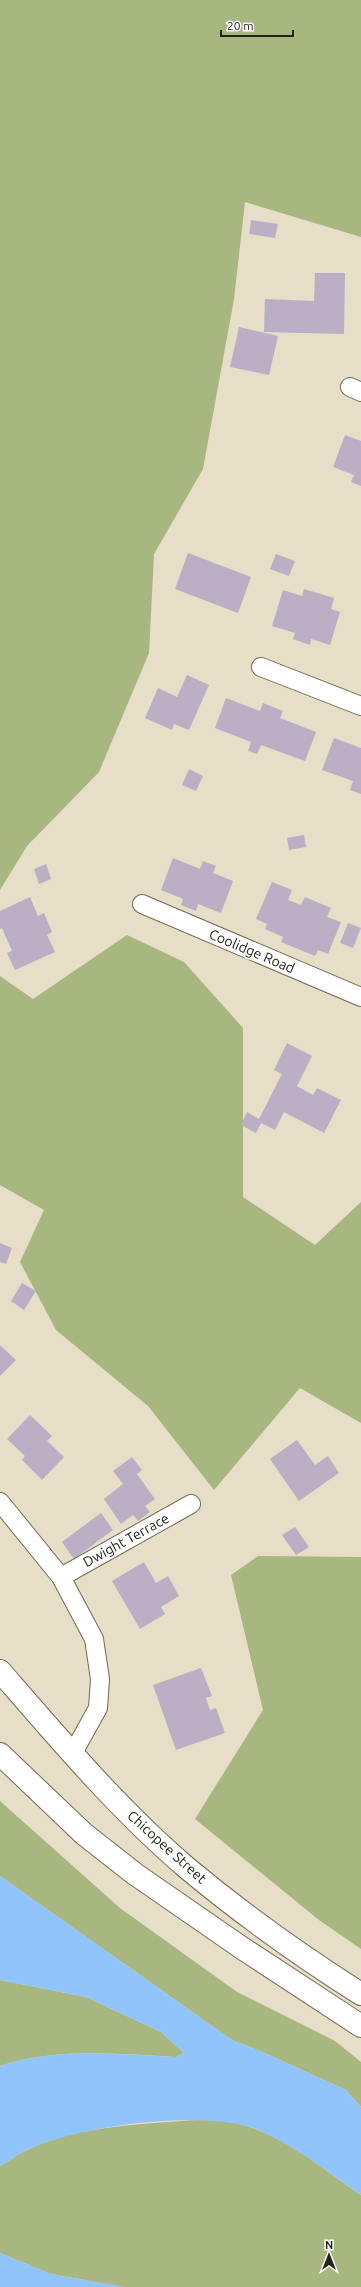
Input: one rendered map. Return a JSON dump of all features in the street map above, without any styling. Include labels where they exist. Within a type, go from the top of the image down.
[{"type":"main road","name":"Chicopee Street","points":[[0,1671],[128,1812],[187,1868],[256,1923],[361,1994]]},
{"type":"main road","points":[[0,1754],[84,1834],[135,1874],[236,1944],[361,2026]]},
{"type":"street","points":[[261,668],[361,706]]},
{"type":"street","name":"Coolidge Road","points":[[142,904],[361,997]]},
{"type":"street","points":[[0,1502],[60,1577],[94,1639],[100,1679],[98,1708],[73,1753]]},
{"type":"street","name":"Dwight Terrace","points":[[60,1577],[191,1504]]},
{"type":"green space","points":[[0,0],[361,0],[361,237],[245,202],[234,299],[203,469],[154,554],[149,653],[99,772],[27,846],[0,890]]},
{"type":"green space","points":[[127,935],[184,962],[243,1028],[243,1197],[315,1245],[361,1202],[361,1423],[300,1388],[214,1490],[148,1406],[56,1330],[20,1262],[44,1210],[0,1185],[0,976],[33,999]]},
{"type":"green space","points":[[258,1556],[361,1557],[361,1949],[319,1920],[195,1819],[263,1710],[231,1575]]},
{"type":"green space","points":[[0,1801],[120,1908],[237,1992],[335,2041],[361,2062],[361,2107],[346,2090],[267,2054],[232,2040],[0,1876]]},
{"type":"green space","points":[[0,1980],[86,1997],[161,2032],[184,2053],[176,2057],[88,2053],[65,2054],[43,2056],[0,2066]]},
{"type":"green space","points":[[196,2120],[227,2121],[264,2132],[298,2151],[361,2195],[361,2287],[124,2287],[51,2274],[0,2253],[0,2166],[23,2152],[43,2143],[63,2137],[130,2125]]},
{"type":"water","points":[[0,1876],[232,2040],[267,2054],[346,2090],[361,2107],[361,2195],[311,2160],[272,2136],[258,2130],[235,2124],[206,2120],[174,2120],[140,2123],[74,2134],[23,2152],[0,2166],[0,2066],[43,2056],[65,2054],[87,2053],[176,2057],[184,2053],[161,2032],[86,1997],[0,1980]]},
{"type":"water","points":[[0,2253],[51,2274],[124,2287],[0,2287]]},
{"type":"building","points":[[251,220],[278,224],[275,238],[249,234]]},
{"type":"building","points":[[315,273],[345,273],[344,334],[264,332],[265,299],[314,301]]},
{"type":"building","points":[[239,327],[278,336],[269,375],[230,367]]},
{"type":"building","points":[[345,435],[361,441],[361,486],[351,482],[354,475],[333,467]]},
{"type":"building","points":[[188,553],[251,577],[238,613],[175,589]]},
{"type":"building","points":[[276,554],[295,561],[289,576],[270,569]]},
{"type":"building","points":[[304,589],[334,598],[331,609],[340,612],[330,645],[311,639],[310,645],[293,639],[295,633],[272,626],[283,590],[302,596]]},
{"type":"building","points":[[187,675],[209,685],[189,730],[174,724],[172,730],[145,718],[158,688],[177,697]]},
{"type":"building","points":[[226,698],[260,711],[263,703],[283,711],[280,718],[316,732],[305,761],[261,745],[257,754],[248,751],[251,742],[215,728]]},
{"type":"building","points":[[334,738],[361,748],[361,794],[350,790],[353,781],[322,770]]},
{"type":"building","points":[[189,769],[203,776],[196,791],[182,785]]},
{"type":"building","points":[[304,835],[306,847],[289,850],[287,838]]},
{"type":"building","points":[[173,858],[200,869],[203,861],[216,866],[213,873],[233,881],[221,913],[198,904],[196,911],[181,905],[183,899],[161,890]]},
{"type":"building","points":[[46,864],[51,879],[39,884],[34,869]]},
{"type":"building","points":[[272,882],[292,890],[288,900],[301,905],[305,897],[331,908],[327,917],[341,922],[328,954],[318,950],[315,956],[281,942],[283,937],[265,929],[267,924],[256,919]]},
{"type":"building","points":[[30,897],[38,916],[44,913],[52,932],[47,935],[55,952],[15,970],[7,953],[12,951],[2,928],[0,929],[0,911]]},
{"type":"building","points":[[348,923],[361,928],[353,948],[340,943]]},
{"type":"building","points":[[287,1043],[312,1056],[297,1086],[313,1095],[317,1088],[341,1100],[324,1133],[284,1112],[275,1130],[261,1123],[256,1133],[241,1125],[247,1112],[259,1119],[282,1074],[274,1070]]},
{"type":"building","points":[[0,1243],[12,1248],[6,1264],[0,1262]]},
{"type":"building","points":[[22,1283],[36,1291],[24,1310],[11,1301]]},
{"type":"building","points":[[0,1345],[16,1360],[0,1376]]},
{"type":"building","points":[[30,1415],[52,1436],[47,1441],[64,1457],[42,1480],[22,1460],[25,1456],[7,1439]]},
{"type":"building","points":[[297,1440],[315,1465],[328,1456],[339,1473],[299,1501],[270,1459]]},
{"type":"building","points":[[132,1457],[142,1470],[137,1474],[155,1499],[145,1506],[150,1512],[138,1521],[133,1515],[121,1524],[104,1499],[123,1484],[113,1471]]},
{"type":"building","points":[[101,1513],[113,1530],[74,1559],[62,1542]]},
{"type":"building","points":[[295,1527],[309,1547],[296,1555],[282,1535]]},
{"type":"building","points":[[144,1562],[156,1583],[168,1576],[179,1596],[161,1607],[165,1614],[140,1629],[112,1581]]},
{"type":"building","points":[[201,1668],[212,1696],[206,1698],[210,1710],[216,1708],[225,1733],[176,1750],[153,1685]]}]
